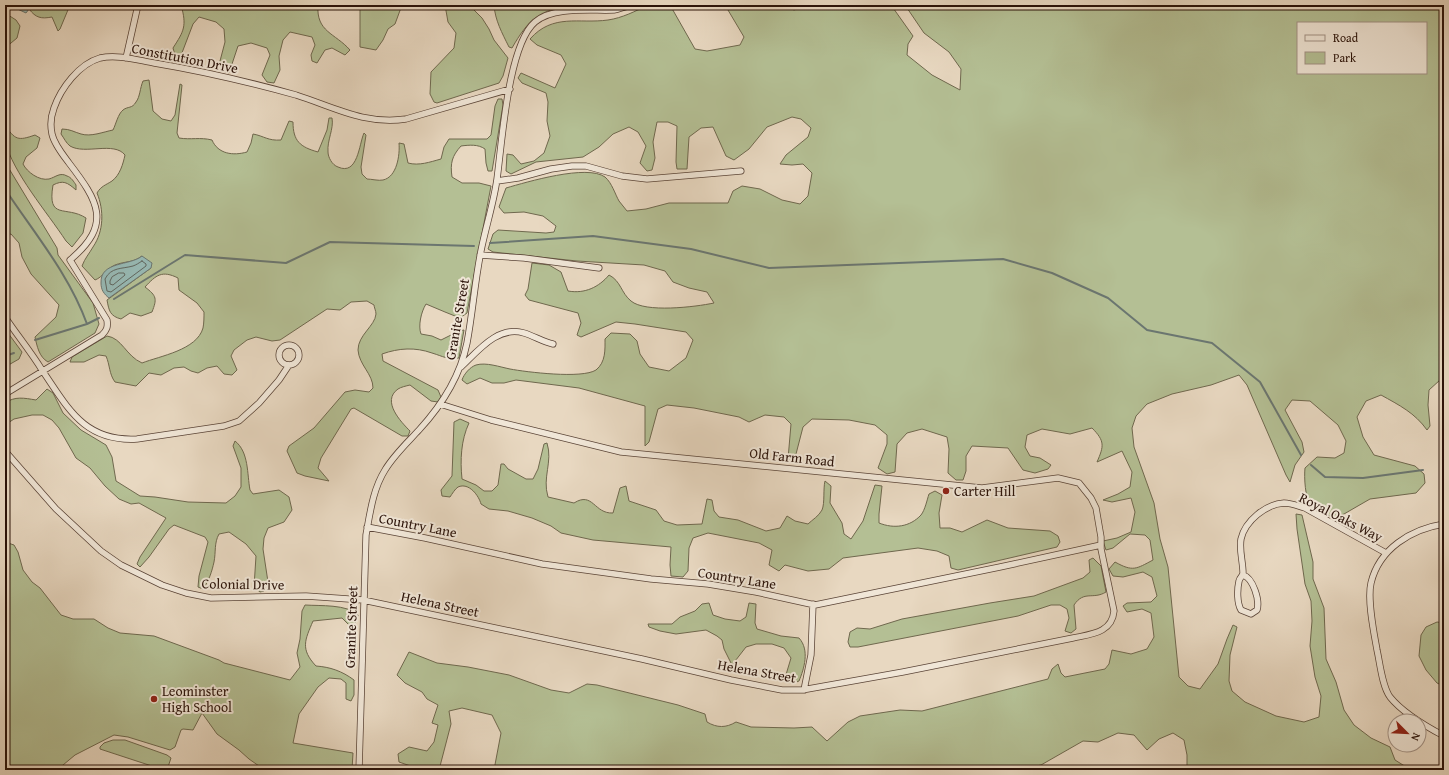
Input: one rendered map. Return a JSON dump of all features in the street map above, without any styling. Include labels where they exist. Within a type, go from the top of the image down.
[{"type":"street","points":[[126,58],[138,5]]},
{"type":"street","name":"Granite Street","points":[[359,770],[367,527],[370,511],[384,470],[440,404],[447,394],[460,368],[467,341],[480,255],[497,181],[499,152],[510,88],[523,37],[535,22],[559,11],[616,10],[630,5]]},
{"type":"street","name":"Constitution Drive","points":[[43,370],[102,335],[107,330],[108,326],[107,320],[70,260],[82,249],[95,232],[97,222],[94,203],[83,182],[62,153],[52,135],[51,116],[57,101],[77,72],[88,64],[100,58],[112,56],[126,58],[240,81],[297,96],[341,112],[392,121],[406,119],[510,88]]},
{"type":"street","points":[[497,181],[572,166],[586,166],[622,176],[647,179],[741,171]]},
{"type":"street","points":[[480,255],[524,258],[600,268]]},
{"type":"street","points":[[5,318],[43,370],[64,403],[76,417],[86,426],[114,438],[127,440],[233,424],[243,418],[259,402],[279,380],[289,365]]},
{"type":"street","points":[[460,368],[483,345],[496,336],[508,332],[523,333],[553,344]]},
{"type":"street","points":[[5,394],[43,370]]},
{"type":"street","name":"Old Farm Road","points":[[440,404],[498,422],[621,452],[982,488],[1058,478],[1070,480],[1079,483],[1086,490],[1094,503],[1101,545]]},
{"type":"street","name":"Colonial Drive","points":[[5,451],[56,509],[101,551],[121,565],[162,585],[186,593],[211,598],[306,596],[365,600]]},
{"type":"street","name":"Royal Oaks Way","points":[[1243,575],[1247,576],[1252,582],[1258,602],[1257,610],[1250,614],[1242,610],[1238,604],[1239,581],[1243,575],[1241,539],[1248,524],[1258,514],[1266,509],[1282,503],[1292,504],[1304,508],[1386,553]]},
{"type":"street","points":[[1444,524],[1418,531],[1401,539],[1386,553],[1377,567],[1371,584],[1371,612],[1383,678],[1389,696],[1402,708],[1444,736]]},
{"type":"street","name":"Country Lane","points":[[367,527],[425,538],[542,564],[651,579],[708,584],[813,604],[993,569],[1101,545]]},
{"type":"street","name":"Helena Street","points":[[365,600],[642,659],[731,680],[782,690],[804,690],[903,672],[1101,631],[1114,619],[1114,610],[1101,545]]},
{"type":"street","points":[[804,690],[811,655],[813,604]]},
{"type":"green space","points":[[30,5],[70,5],[58,31],[52,17],[42,18],[36,16],[29,9]]},
{"type":"green space","points":[[181,5],[234,5],[239,8],[248,8],[251,5],[318,5],[318,14],[323,27],[350,50],[345,55],[332,48],[325,50],[317,63],[312,61],[311,55],[315,45],[312,37],[290,32],[283,40],[279,56],[280,70],[274,83],[267,82],[262,75],[270,55],[267,48],[251,43],[238,46],[229,73],[223,71],[220,61],[225,42],[224,29],[216,22],[199,17],[193,24],[180,58],[175,55],[173,48],[180,37],[184,23]]},
{"type":"green space","points":[[360,5],[402,5],[395,24],[388,29],[376,50],[360,47]]},
{"type":"green space","points":[[445,5],[469,5],[482,18],[494,40],[508,58],[503,76],[499,83],[437,103],[434,102],[430,94],[431,72],[454,48],[456,33],[448,22]]},
{"type":"green space","points":[[494,5],[600,5],[561,8],[543,13],[530,23],[512,48],[509,47],[499,26]]},
{"type":"green space","points":[[648,5],[670,5],[695,49],[707,51],[740,45],[744,37],[725,5],[783,5],[794,10],[810,5],[891,5],[913,36],[908,44],[907,55],[932,75],[960,90],[961,69],[949,52],[924,33],[905,5],[1444,5],[1444,379],[1440,380],[1429,390],[1428,405],[1430,426],[1427,430],[1412,414],[1381,395],[1366,401],[1357,417],[1363,437],[1374,455],[1415,466],[1424,474],[1425,483],[1416,493],[1370,499],[1334,518],[1319,511],[1311,505],[1307,498],[1305,468],[1317,457],[1335,458],[1344,453],[1346,441],[1338,425],[1310,401],[1292,400],[1285,410],[1302,442],[1304,452],[1295,465],[1290,482],[1247,385],[1239,375],[1211,385],[1172,394],[1147,404],[1136,416],[1132,428],[1134,447],[1154,503],[1160,539],[1168,567],[1179,677],[1188,686],[1200,689],[1218,664],[1233,625],[1237,627],[1230,655],[1229,681],[1232,691],[1245,702],[1276,716],[1304,722],[1319,717],[1321,696],[1315,677],[1310,646],[1312,621],[1311,601],[1305,584],[1297,529],[1296,514],[1302,515],[1313,562],[1313,579],[1324,608],[1326,659],[1336,682],[1344,710],[1354,725],[1371,738],[1387,746],[1387,753],[1392,753],[1395,760],[1411,770],[1187,770],[1187,755],[1184,740],[1173,733],[1159,739],[1147,750],[1134,735],[1118,733],[1098,742],[1083,741],[1041,765],[1026,768],[1002,768],[1000,770],[494,770],[501,733],[492,715],[462,708],[449,711],[451,724],[439,770],[422,770],[399,762],[398,754],[409,747],[427,751],[434,742],[438,725],[432,723],[438,705],[427,699],[422,692],[405,683],[397,675],[409,652],[437,663],[509,675],[551,690],[569,693],[587,684],[597,685],[678,705],[705,714],[707,722],[718,726],[725,726],[736,722],[751,727],[812,727],[827,741],[848,722],[860,716],[900,710],[922,711],[1048,679],[1052,669],[1058,664],[1061,673],[1065,677],[1105,669],[1109,664],[1112,650],[1131,654],[1147,649],[1154,637],[1151,613],[1142,609],[1127,612],[1123,606],[1127,603],[1151,602],[1157,596],[1152,577],[1143,572],[1123,577],[1113,576],[1109,569],[1115,562],[1126,567],[1134,568],[1142,566],[1153,560],[1150,540],[1145,535],[1130,534],[1113,548],[1106,550],[1103,541],[1117,538],[1131,532],[1135,512],[1131,498],[1112,502],[1103,500],[1130,487],[1132,472],[1122,451],[1097,462],[1102,444],[1101,440],[1092,428],[1070,434],[1042,429],[1027,435],[1025,447],[1030,456],[1040,458],[1051,465],[1048,469],[1035,473],[1023,470],[1008,448],[972,446],[966,456],[966,471],[963,480],[956,480],[948,473],[949,449],[947,437],[922,429],[907,433],[897,444],[895,472],[887,474],[878,468],[887,444],[887,435],[875,425],[849,420],[812,419],[803,427],[796,454],[792,461],[788,459],[791,424],[784,417],[765,415],[749,422],[739,417],[694,408],[667,405],[658,409],[649,442],[645,446],[645,406],[579,388],[516,380],[504,383],[492,383],[480,378],[467,384],[462,380],[469,369],[480,364],[489,364],[541,373],[589,373],[596,370],[602,363],[605,339],[611,333],[630,334],[637,341],[640,354],[649,367],[669,371],[686,358],[693,340],[686,332],[616,322],[581,337],[577,335],[581,323],[578,313],[529,300],[525,295],[528,289],[532,263],[549,265],[561,272],[568,291],[574,292],[591,289],[601,283],[609,275],[616,280],[628,298],[638,305],[671,308],[714,303],[707,292],[689,288],[673,282],[665,271],[644,265],[577,261],[493,252],[488,249],[493,234],[498,230],[546,233],[554,232],[556,226],[543,216],[524,212],[504,213],[499,207],[506,188],[557,175],[585,172],[596,173],[607,179],[619,201],[627,211],[646,209],[669,203],[728,203],[733,191],[742,186],[760,189],[782,200],[800,204],[808,196],[812,173],[803,164],[780,164],[786,155],[808,137],[811,128],[801,119],[792,117],[767,127],[749,149],[734,160],[726,156],[713,127],[701,128],[689,137],[687,169],[677,169],[677,126],[668,122],[657,122],[653,142],[655,158],[652,170],[647,171],[640,163],[646,146],[638,132],[629,127],[613,134],[599,147],[583,157],[536,162],[511,174],[506,171],[507,154],[513,155],[521,164],[534,161],[544,153],[550,136],[547,121],[548,102],[546,93],[522,83],[518,78],[521,73],[555,88],[566,64],[561,55],[537,45],[530,39],[539,31],[557,23],[567,21],[608,20],[624,16]]},
{"type":"green space","points":[[5,13],[16,20],[20,26],[17,38],[5,48]]},
{"type":"green space","points":[[149,80],[153,111],[162,119],[171,121],[175,115],[180,84],[182,85],[177,133],[179,138],[212,140],[222,151],[236,154],[247,152],[253,134],[269,139],[281,140],[289,121],[293,122],[293,129],[296,139],[306,148],[318,152],[327,130],[329,118],[332,118],[328,152],[332,163],[345,169],[350,167],[357,158],[364,133],[366,135],[361,167],[362,174],[367,179],[379,180],[383,180],[392,175],[397,165],[399,143],[404,144],[408,163],[416,164],[441,159],[444,147],[449,139],[487,139],[491,135],[495,106],[498,99],[502,99],[503,105],[492,171],[488,171],[485,149],[470,145],[461,146],[454,157],[451,168],[452,177],[462,183],[479,183],[491,186],[467,313],[460,318],[426,304],[420,319],[421,334],[432,336],[441,340],[464,330],[459,358],[448,358],[426,351],[413,349],[401,349],[382,354],[383,361],[438,390],[441,397],[438,402],[431,401],[410,385],[399,388],[393,394],[391,399],[394,411],[410,431],[408,436],[402,436],[354,408],[351,409],[321,458],[318,468],[329,481],[297,473],[287,451],[289,446],[314,428],[345,392],[355,390],[369,392],[373,388],[371,378],[361,360],[358,350],[363,335],[373,323],[376,314],[374,305],[367,301],[351,302],[340,310],[327,309],[280,340],[272,341],[256,337],[247,340],[234,350],[231,356],[237,370],[232,375],[224,374],[217,366],[207,368],[198,373],[184,367],[174,368],[161,375],[149,373],[136,386],[115,382],[106,356],[99,355],[84,362],[70,362],[72,357],[107,336],[117,340],[132,356],[142,363],[168,355],[186,347],[199,336],[203,328],[204,312],[197,303],[179,290],[178,278],[168,274],[163,274],[156,277],[145,287],[154,295],[155,298],[155,304],[152,312],[141,316],[130,313],[121,319],[112,315],[109,310],[107,300],[151,268],[142,256],[135,260],[115,265],[95,280],[82,266],[97,241],[101,227],[102,213],[97,193],[102,187],[117,176],[125,155],[114,149],[83,149],[70,146],[61,134],[62,129],[85,135],[113,130],[121,112],[133,106],[137,100],[143,81]]},
{"type":"green space","points":[[5,125],[17,138],[25,138],[35,135],[40,138],[37,148],[26,157],[23,164],[30,173],[41,179],[49,179],[60,175],[65,175],[71,178],[76,185],[76,190],[70,185],[62,182],[53,185],[52,196],[53,204],[56,208],[79,214],[86,218],[83,233],[72,247],[66,241],[31,192],[15,166],[5,141]]},
{"type":"green space","points":[[5,162],[57,248],[58,255],[93,303],[99,324],[95,333],[48,362],[40,354],[35,337],[56,317],[59,305],[31,274],[22,257],[19,243],[11,234],[5,235]]},
{"type":"green space","points":[[5,333],[8,333],[22,352],[19,359],[5,367]]},
{"type":"green space","points":[[47,389],[53,393],[63,413],[81,430],[106,445],[112,457],[116,481],[140,496],[188,502],[226,503],[235,496],[241,487],[241,468],[233,446],[235,441],[243,451],[247,464],[250,490],[253,494],[279,490],[289,497],[292,510],[284,522],[268,528],[264,538],[263,549],[268,582],[264,591],[260,592],[254,587],[256,556],[246,544],[229,532],[219,534],[217,537],[214,562],[209,579],[203,589],[198,587],[199,576],[208,542],[205,537],[174,525],[169,529],[140,567],[137,564],[140,557],[166,518],[139,503],[131,504],[119,499],[105,486],[90,468],[76,458],[59,428],[52,420],[43,415],[32,415],[14,419],[5,425],[5,403],[16,398],[36,400]]},
{"type":"green space","points":[[460,419],[469,423],[464,436],[462,450],[462,479],[476,485],[484,491],[492,491],[498,485],[501,464],[504,464],[508,469],[526,479],[533,479],[538,469],[544,444],[547,443],[549,457],[546,490],[548,497],[574,503],[580,500],[590,501],[607,512],[613,513],[620,488],[626,486],[629,501],[656,510],[664,521],[677,525],[702,524],[707,499],[712,500],[714,511],[719,517],[738,520],[766,531],[780,528],[787,516],[795,521],[808,524],[822,510],[825,481],[831,486],[830,503],[842,523],[844,534],[851,539],[863,521],[875,485],[882,486],[879,523],[885,525],[902,526],[917,519],[924,510],[929,494],[935,491],[942,495],[939,513],[940,528],[950,528],[962,532],[987,520],[1008,528],[1050,531],[1058,536],[1060,542],[1057,547],[958,570],[951,568],[949,556],[937,551],[918,548],[843,558],[829,569],[808,571],[785,565],[779,571],[769,565],[772,550],[759,543],[708,533],[693,538],[689,548],[688,571],[683,577],[671,576],[671,547],[593,540],[561,533],[551,526],[532,518],[508,511],[489,509],[481,504],[476,494],[466,486],[458,487],[450,497],[442,496],[441,490],[452,476],[454,422]]},
{"type":"green space","name":"Leominster High School","points":[[5,542],[14,545],[18,552],[23,570],[32,582],[40,588],[61,615],[73,619],[94,619],[108,628],[120,633],[154,636],[224,663],[290,680],[300,667],[297,653],[300,639],[302,611],[305,605],[333,606],[353,611],[358,615],[356,622],[351,627],[342,618],[313,621],[306,639],[306,649],[311,660],[316,666],[336,670],[354,680],[354,695],[351,701],[346,699],[346,683],[341,679],[329,678],[318,687],[299,714],[293,743],[353,753],[352,770],[272,770],[259,766],[217,734],[202,713],[193,730],[181,730],[175,747],[170,750],[128,737],[114,735],[75,755],[57,770],[12,770],[5,753]]},
{"type":"green space","points":[[1093,558],[1101,566],[1106,592],[1097,595],[1085,596],[1078,600],[1074,605],[1076,629],[1071,633],[1065,631],[1069,618],[1067,609],[1060,605],[1051,605],[1018,616],[858,647],[850,647],[848,642],[850,632],[857,628],[870,629],[902,619],[1034,596],[1083,578],[1090,572],[1089,560]]},
{"type":"green space","points":[[709,603],[713,615],[725,619],[740,621],[746,617],[749,603],[756,604],[755,623],[757,629],[781,636],[799,638],[804,648],[805,660],[799,681],[791,683],[785,678],[791,658],[784,648],[772,644],[756,644],[746,647],[732,665],[724,649],[722,640],[706,630],[676,634],[649,627],[648,624],[672,624],[680,617],[695,611],[702,604]]},
{"type":"green space","points":[[1437,622],[1444,623],[1444,686],[1437,683],[1426,670],[1419,656],[1421,635],[1426,627]]},
{"type":"green space","points":[[113,740],[125,740],[167,755],[171,758],[167,770],[100,749],[104,743]]},
{"type":"water","points":[[9,5],[30,5],[26,13]]},
{"type":"water","points":[[142,256],[152,263],[151,268],[109,298],[103,292],[101,285],[102,276],[105,271],[110,267],[137,259]]},
{"type":"waterway","points":[[5,189],[61,271],[71,288],[87,324]]},
{"type":"waterway","points":[[490,243],[593,236],[691,249],[769,268],[1003,259],[1052,273],[1108,298],[1147,330],[1212,343],[1260,382],[1301,455]]},
{"type":"waterway","points":[[114,299],[185,255],[286,263],[330,242],[474,246]]},
{"type":"waterway","points":[[35,340],[87,324],[99,318]]},
{"type":"waterway","points":[[5,356],[14,353]]},
{"type":"waterway","points":[[1311,465],[1325,477],[1363,478],[1423,470]]},
{"type":"place","name":"Carter Hill","points":[[946,491]]},
{"type":"place","name":"Leominster High School","points":[[154,699]]}]
